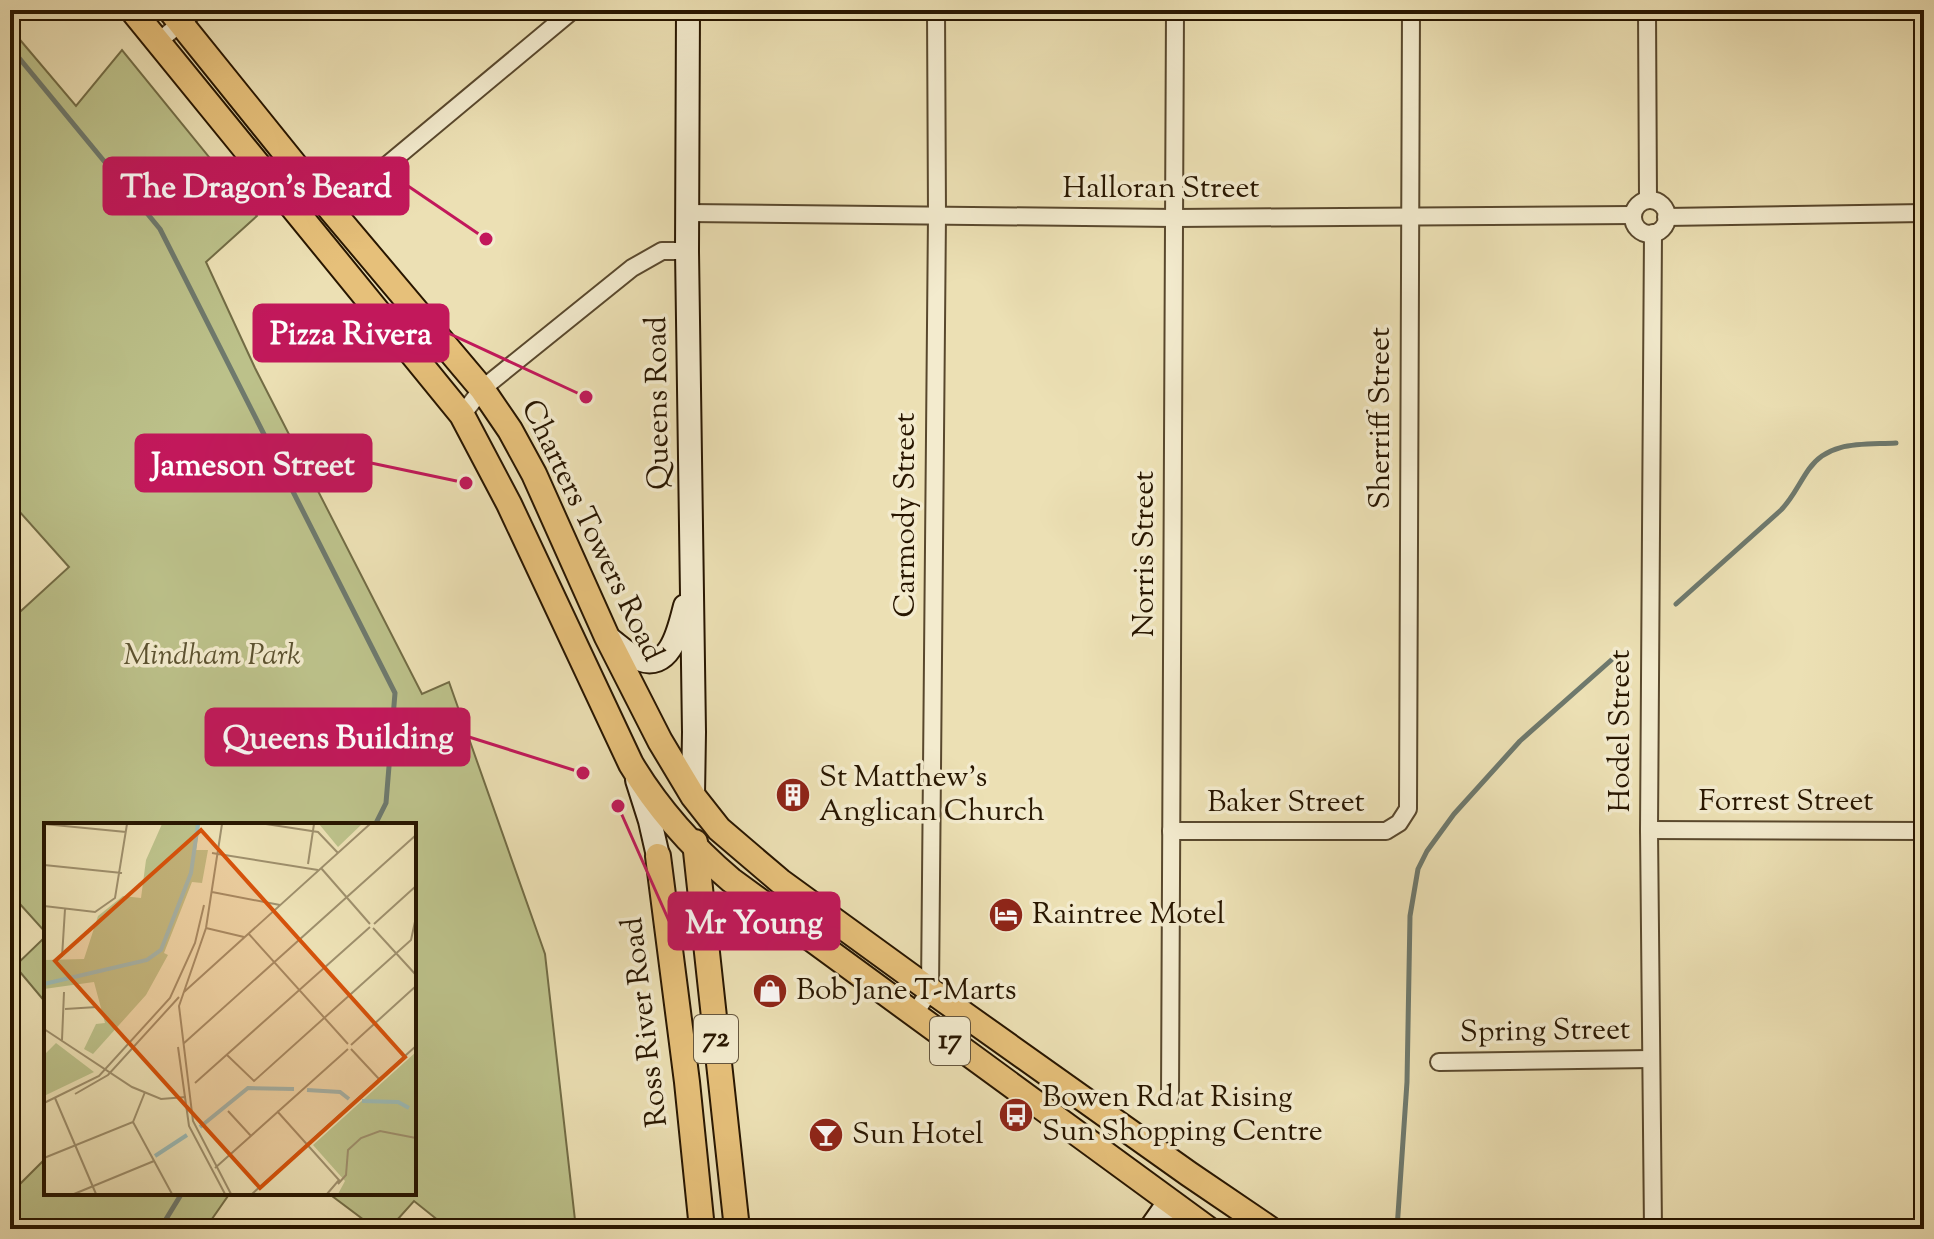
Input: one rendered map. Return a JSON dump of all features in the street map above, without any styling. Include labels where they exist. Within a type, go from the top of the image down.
[{"type":"main road","name":"Charters Towers Road","points":[[132,10],[462,415],[509,504],[631,764]]},
{"type":"main road","name":"Charters Towers Road","points":[[182,14],[332,211],[482,389],[510,430],[534,474],[607,637],[663,748],[693,796]]},
{"type":"main road","name":"17","points":[[631,764],[656,802],[695,848],[731,880],[914,1015],[1175,1215],[1208,1229]]},
{"type":"main road","name":"17","points":[[693,796],[719,829],[780,881],[1270,1229]]},
{"type":"main road","points":[[693,796],[695,848]]},
{"type":"main road","name":"72","points":[[695,848],[737,1229]]},
{"type":"main road","name":"Ross River Road","points":[[658,856],[702,1229]]},
{"type":"main road","points":[[1175,1215],[1197,1180]]},
{"type":"street","points":[[332,211],[573,10]]},
{"type":"street","name":"Queens Road","points":[[688,10],[687,251],[693,796]]},
{"type":"street","name":"Carmody Street","points":[[930,990],[936,10]]},
{"type":"street","name":"Norris Street","points":[[1170,1098],[1175,10]]},
{"type":"street","name":"Sherriff Street","points":[[1399,823],[1408,809],[1411,10]]},
{"type":"street","points":[[1647,10],[1648,200]]},
{"type":"street","points":[[158,42],[182,14]]},
{"type":"street","points":[[1648,200],[1659,203],[1666,217],[1662,228],[1647,234],[1637,228],[1633,215],[1638,205],[1648,200]]},
{"type":"street","name":"Halloran Street","points":[[688,213],[1175,218],[1633,215]]},
{"type":"street","points":[[1666,217],[1924,213]]},
{"type":"street","name":"Hodel Street","points":[[1653,233],[1649,830],[1653,1229]]},
{"type":"street","points":[[462,415],[482,389],[632,268],[662,251],[687,251]]},
{"type":"street","points":[[607,637],[641,660],[655,662],[665,656],[677,636],[692,574]]},
{"type":"street","name":"Ross River Road","points":[[631,764],[658,856]]},
{"type":"street","name":"Baker Street","points":[[1171,831],[1386,831],[1399,823]]},
{"type":"street","name":"Forrest Street","points":[[1649,830],[1924,831]]},
{"type":"street","points":[[706,945],[724,917],[731,912],[746,911],[793,926]]},
{"type":"street","points":[[914,1015],[930,990]]},
{"type":"street","name":"Spring Street","points":[[1439,1062],[1651,1059]]},
{"type":"street","points":[[1150,1229],[1175,1215]]},
{"type":"green space","name":"Mindham Park","points":[[10,28],[76,106],[122,50],[257,216],[206,262],[255,368],[422,694],[449,682],[545,954],[576,1229],[449,1229],[414,1201],[389,1229],[376,1229],[331,1195],[416,1195],[416,823],[44,823],[44,931],[10,893],[10,621],[69,567],[10,501]]},
{"type":"green space","points":[[44,938],[44,1001],[15,966]]},
{"type":"green space","points":[[44,1160],[44,1195],[229,1195],[205,1229],[10,1229],[10,1194]]},
{"type":"waterway","points":[[10,47],[160,229],[395,693],[386,803],[376,823]]},
{"type":"waterway","points":[[1676,604],[1781,510],[1817,460],[1848,446],[1896,443]]},
{"type":"waterway","points":[[1397,1229],[1407,1082],[1410,916],[1418,869],[1454,814],[1520,741],[1617,655]]},
{"type":"waterway","points":[[160,1229],[181,1195]]},
{"type":"place","name":"The Dragon's Beard","points":[[486,239]]},
{"type":"place","name":"Pizza Rivera","points":[[586,397]]},
{"type":"place","name":"Jameson Street","points":[[466,483]]},
{"type":"place","name":"Queens Building","points":[[583,773]]},
{"type":"place","name":"St Matthew's Anglican Church","points":[[793,795]]},
{"type":"place","name":"Mr Young","points":[[618,806]]},
{"type":"place","name":"Raintree Motel","points":[[1006,915]]},
{"type":"place","name":"Bob Jane T-Marts","points":[[770,991]]},
{"type":"place","name":"Bowen Rd at Rising Sun Shopping Centre","points":[[1016,1115]]},
{"type":"place","name":"Sun Hotel","points":[[826,1135]]}]
